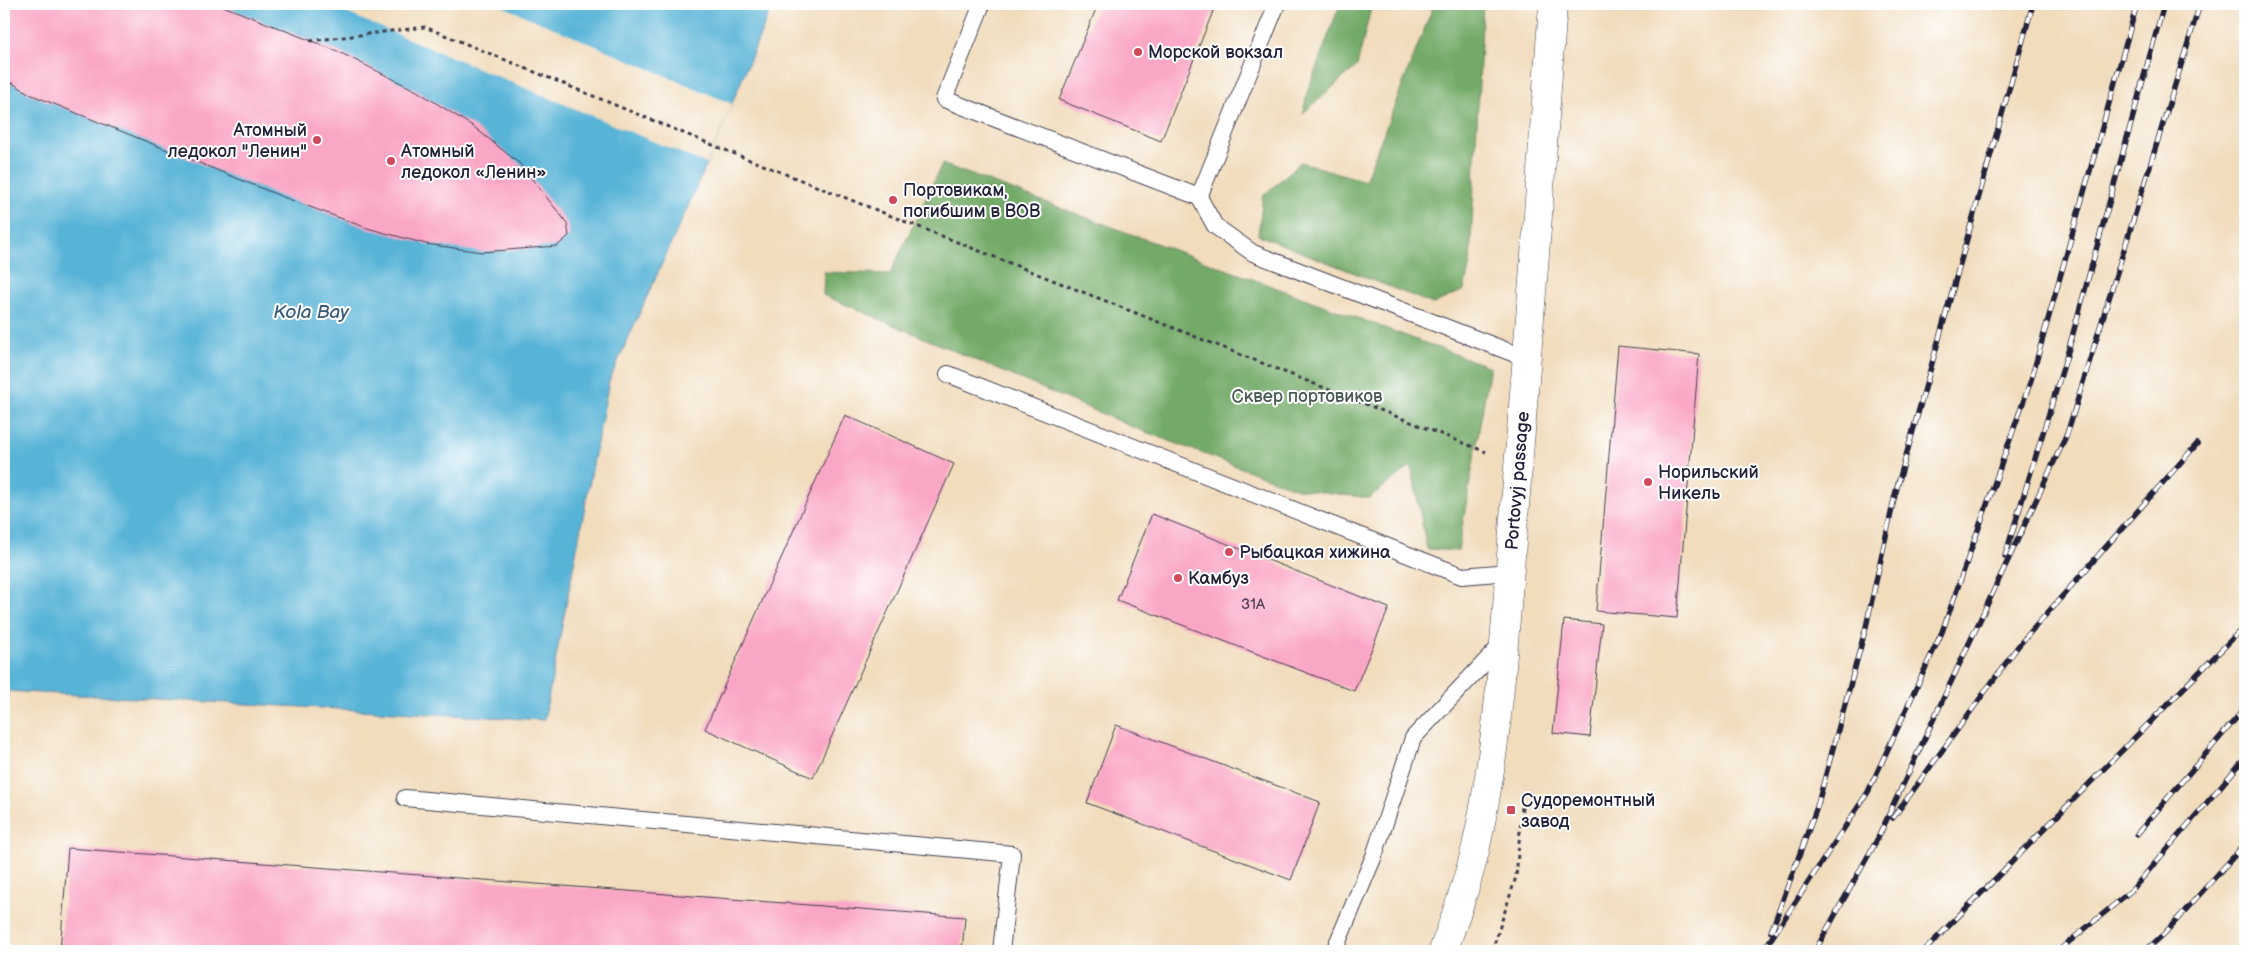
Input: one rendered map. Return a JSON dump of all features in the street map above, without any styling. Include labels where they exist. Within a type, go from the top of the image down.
[{"type":"street","name":"Portovyj passage","points":[[1443,951],[1475,852],[1487,794],[1505,641],[1509,572],[1528,359],[1553,4]]},
{"type":"lane","points":[[982,4],[944,99],[1198,197],[1215,226],[1253,253],[1528,359]]},
{"type":"lane","points":[[1198,197],[1277,4]]},
{"type":"lane","points":[[948,374],[1462,576],[1509,572]]},
{"type":"lane","points":[[1334,951],[1374,856],[1413,738],[1505,641]]},
{"type":"lane","points":[[405,798],[1012,854],[1002,951]]},
{"type":"path","points":[[310,41],[425,27],[714,146],[1519,465]]},
{"type":"path","points":[[1492,951],[1516,877],[1522,807]]},
{"type":"green space","points":[[1340,4],[1372,4],[1357,66],[1303,113],[1307,93]]},
{"type":"green space","points":[[1434,4],[1483,4],[1470,263],[1464,290],[1433,304],[1258,235],[1263,196],[1301,162],[1365,181]]},
{"type":"green space","name":"Сквер портовиков","points":[[942,164],[1490,367],[1458,551],[1427,549],[1411,466],[1369,498],[1297,489],[1135,428],[823,295],[824,272],[890,274]]},
{"type":"water","name":"Kola Bay","points":[[4,4],[773,4],[707,164],[609,381],[544,720],[4,691]]},
{"type":"pier","points":[[325,4],[497,4],[732,104],[707,164]]},
{"type":"building","name":"Атомный ледокол \"Ленин\"","points":[[4,4],[218,4],[337,51],[417,91],[474,127],[520,164],[567,223],[569,236],[557,246],[482,252],[426,244],[367,228],[283,197],[32,95],[4,78]]},
{"type":"building","name":"Морской вокзал","points":[[1098,4],[1216,4],[1161,141],[1059,100]]},
{"type":"building","name":"Норильский Никель","points":[[1618,346],[1699,354],[1677,618],[1596,611]]},
{"type":"building","points":[[845,415],[954,464],[813,778],[705,729]]},
{"type":"building","points":[[1152,514],[1389,608],[1354,691],[1117,600]]},
{"type":"building","points":[[1564,620],[1602,624],[1590,737],[1553,733]]},
{"type":"building","points":[[1116,725],[1320,802],[1291,880],[1087,803]]},
{"type":"building","points":[[68,848],[965,917],[962,951],[60,951]]},
{"type":"railway","points":[[1771,932],[1817,807],[1866,627],[1895,495],[2033,4]]},
{"type":"railway","points":[[1763,951],[1868,792],[1942,632],[2031,380],[2137,4]]},
{"type":"railway","points":[[2005,556],[2067,355],[2164,4]]},
{"type":"railway","points":[[1815,951],[1878,838],[2067,434],[2200,4]]},
{"type":"railway","points":[[1893,818],[2019,645],[2197,444]]},
{"type":"railway","points":[[1924,951],[2240,631]]},
{"type":"railway","points":[[2137,834],[2245,708]]},
{"type":"railway","points":[[2058,951],[2132,890],[2245,758]]},
{"type":"railway","points":[[2145,951],[2164,934],[2245,844]]},
{"type":"place","name":"Морской вокзал","points":[[1138,52]]},
{"type":"place","name":"Атомный ледокол \"Ленин\"","points":[[317,140]]},
{"type":"place","name":"Атомный ледокол «Ленин»","points":[[391,161]]},
{"type":"place","name":"Портовикам, погибшим в ВОВ","points":[[893,200]]},
{"type":"place","name":"Норильский Никель","points":[[1648,482]]},
{"type":"place","name":"Рыбацкая хижина","points":[[1229,552]]},
{"type":"place","name":"Камбуз","points":[[1178,578]]},
{"type":"place","name":"Судоремонтный завод","points":[[1511,810]]}]
